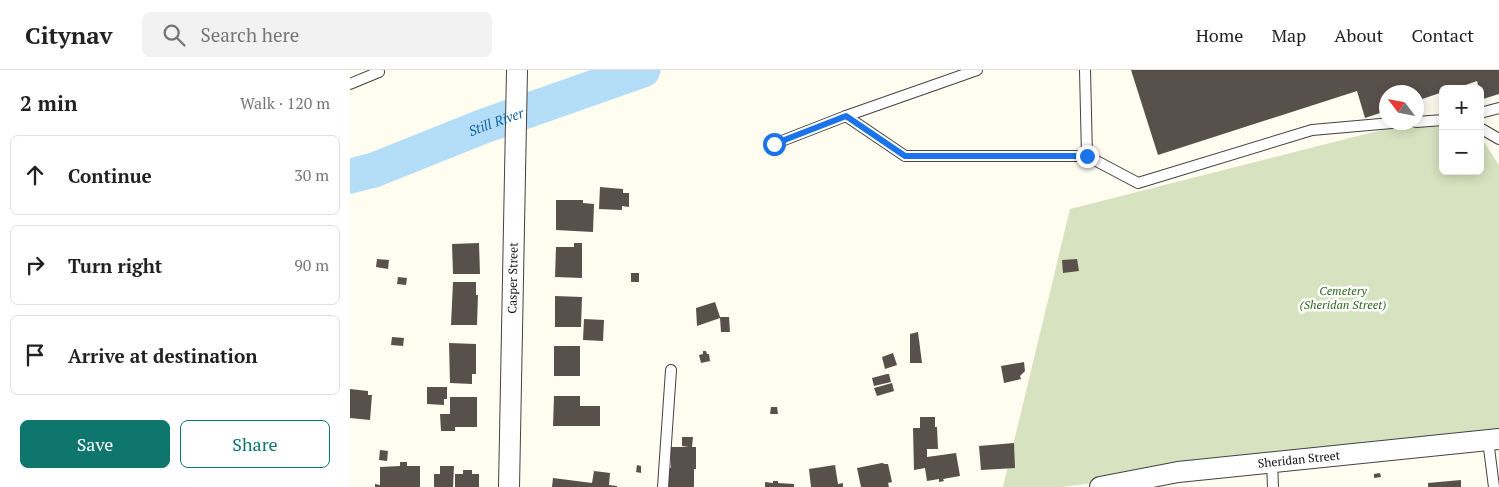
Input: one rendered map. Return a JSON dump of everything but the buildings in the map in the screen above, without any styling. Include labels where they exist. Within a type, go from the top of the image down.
[{"type":"street","name":"Casper Street","points":[[509,487],[517,70]]},
{"type":"street","name":"Sheridan Street","points":[[1100,487],[1178,472],[1493,440]]},
{"type":"lane","points":[[774,144],[846,116],[977,70]]},
{"type":"lane","points":[[1085,70],[1087,156]]},
{"type":"lane","points":[[350,84],[379,72]]},
{"type":"lane","points":[[1484,112],[1499,108]]},
{"type":"lane","points":[[846,116],[905,156],[1087,156],[1138,183],[1312,130],[1379,124]]},
{"type":"lane","points":[[1424,121],[1439,120]]},
{"type":"lane","points":[[1483,130],[1499,139]]},
{"type":"lane","points":[[663,487],[671,370]]},
{"type":"lane","points":[[1493,440],[1494,487]]},
{"type":"lane","points":[[1272,462],[1273,487]]},
{"type":"green space","name":"Cemetery (Sheridan Street)","points":[[1439,115],[1439,175],[1484,175],[1484,142],[1499,165],[1499,432],[1062,487],[1003,487],[1070,209],[1381,130],[1424,130],[1424,119]]},
{"type":"waterway","name":"Still River","points":[[350,176],[374,170],[484,126],[643,70]]},
{"type":"route","points":[[774,144],[846,116],[905,156],[1087,156]]}]
